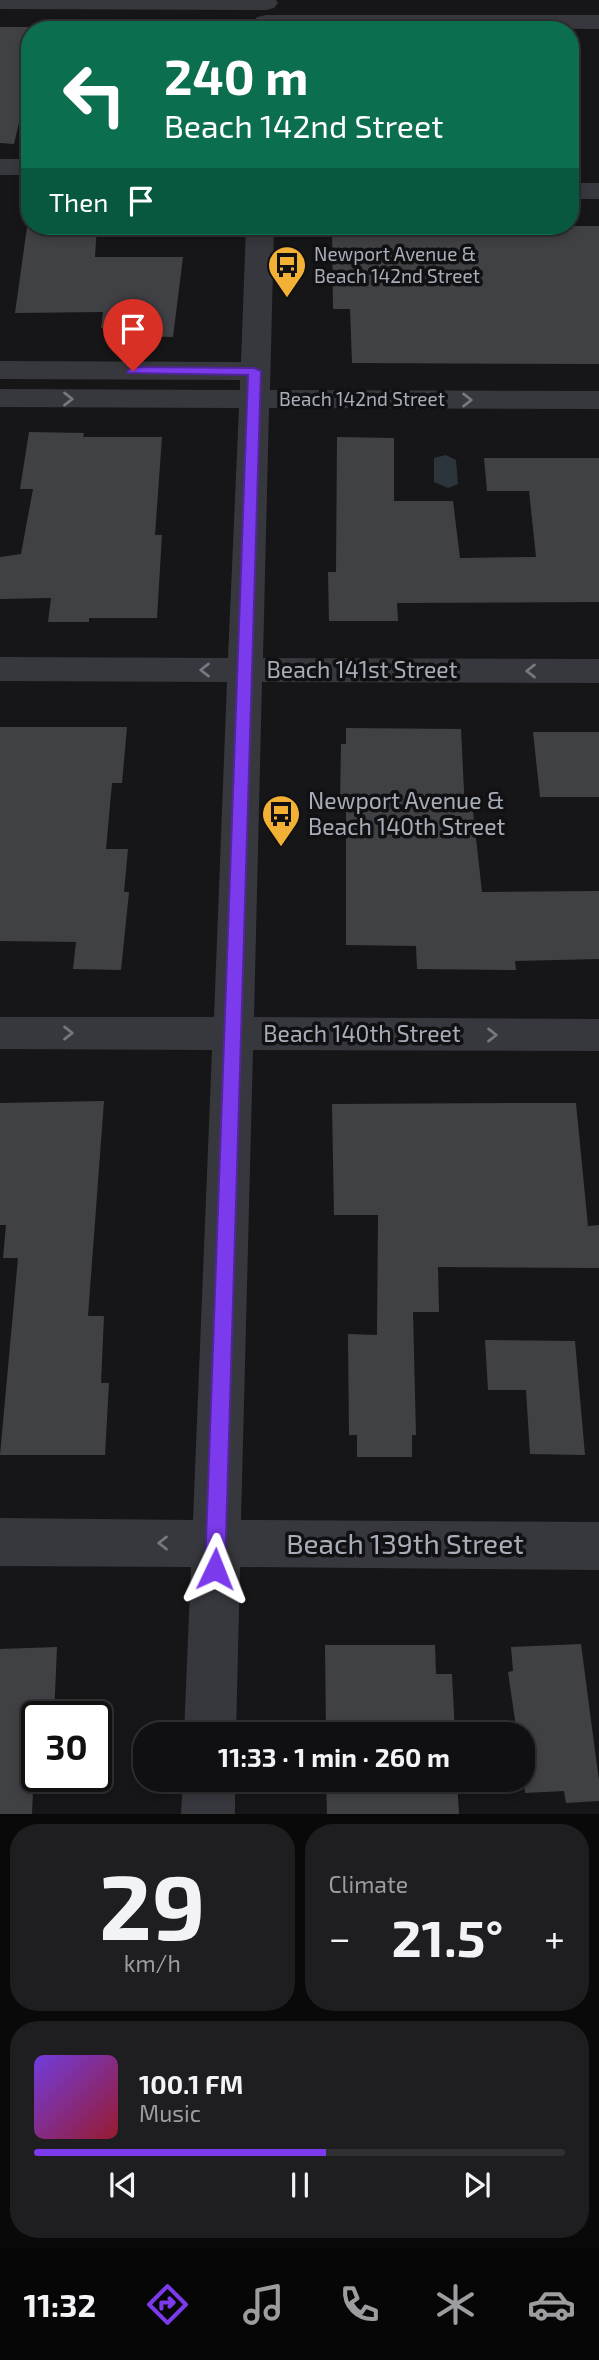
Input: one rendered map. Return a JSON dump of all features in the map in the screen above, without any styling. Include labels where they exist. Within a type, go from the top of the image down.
[{"type":"street","points":[[0,2],[266,14],[557,21]]},
{"type":"street","points":[[579,22],[599,22]]},
{"type":"street","points":[[0,167],[21,167]]},
{"type":"street","points":[[579,191],[599,191]]},
{"type":"street","points":[[210,1722],[260,235]]},
{"type":"street","name":"Beach 142nd Street","points":[[0,370],[254,385],[599,400]]},
{"type":"street","name":"Beach 142nd Street","points":[[0,398],[254,385]]},
{"type":"street","name":"Beach 141st Street","points":[[0,669],[599,671]]},
{"type":"street","name":"Beach 140th Street","points":[[0,1033],[599,1035]]},
{"type":"street","name":"Beach 139th Street","points":[[0,1542],[599,1546]]},
{"type":"street","points":[[208,1814],[209,1792]]},
{"type":"shaded area","points":[[446,455],[456,460],[458,484],[448,488],[434,482],[434,458]]},
{"type":"building","points":[[0,27],[21,27],[21,115],[14,144],[0,143]]},
{"type":"building","points":[[579,226],[599,226],[599,364],[352,363],[350,309],[333,309],[332,235],[579,235]]},
{"type":"building","points":[[26,235],[96,235],[95,257],[183,257],[173,337],[131,336],[132,330],[101,328],[103,312],[15,313]]},
{"type":"building","points":[[29,432],[84,433],[83,437],[162,437],[155,535],[162,535],[157,618],[89,618],[89,622],[48,622],[51,598],[0,599],[0,557],[21,554],[33,489],[20,489]]},
{"type":"building","points":[[337,437],[394,438],[394,501],[453,501],[460,558],[536,557],[529,491],[487,491],[484,458],[599,458],[599,602],[397,603],[398,621],[329,621],[328,572],[336,572]]},
{"type":"building","points":[[0,727],[127,727],[122,783],[112,783],[106,849],[128,849],[124,892],[129,892],[121,970],[73,969],[76,942],[0,941]]},
{"type":"building","points":[[346,728],[461,729],[465,811],[473,811],[482,892],[599,891],[599,959],[515,961],[516,970],[417,969],[416,946],[346,945],[346,804],[340,804],[341,744],[346,744]]},
{"type":"building","points":[[533,732],[599,732],[599,797],[540,797]]},
{"type":"building","points":[[104,1101],[88,1316],[104,1316],[101,1383],[109,1383],[105,1455],[0,1455],[18,1258],[3,1258],[6,1225],[0,1225],[0,1103]]},
{"type":"building","points":[[576,1103],[588,1226],[599,1225],[599,1268],[438,1267],[439,1312],[413,1312],[416,1435],[412,1435],[412,1457],[357,1457],[357,1435],[349,1435],[348,1334],[377,1335],[378,1215],[334,1215],[332,1104]]},
{"type":"building","points":[[485,1340],[575,1341],[585,1455],[530,1454],[526,1390],[488,1390]]},
{"type":"building","points":[[581,1644],[599,1781],[599,1801],[566,1803],[564,1791],[525,1793],[535,1792],[535,1722],[515,1722],[508,1672],[513,1671],[511,1647]]},
{"type":"building","points":[[325,1645],[435,1645],[436,1674],[452,1674],[454,1722],[326,1722]]},
{"type":"building","points":[[57,1647],[55,1701],[21,1701],[21,1792],[33,1792],[32,1814],[0,1814],[0,1649]]},
{"type":"building","points":[[326,1792],[458,1792],[459,1814],[327,1814]]},
{"type":"place","name":"Newport Avenue & Beach 142nd Street","points":[[287,299]]},
{"type":"place","name":"Newport Avenue & Beach 140th Street","points":[[281,848]]},
{"type":"route","points":[[133,371],[254,371],[215,1569]]}]
